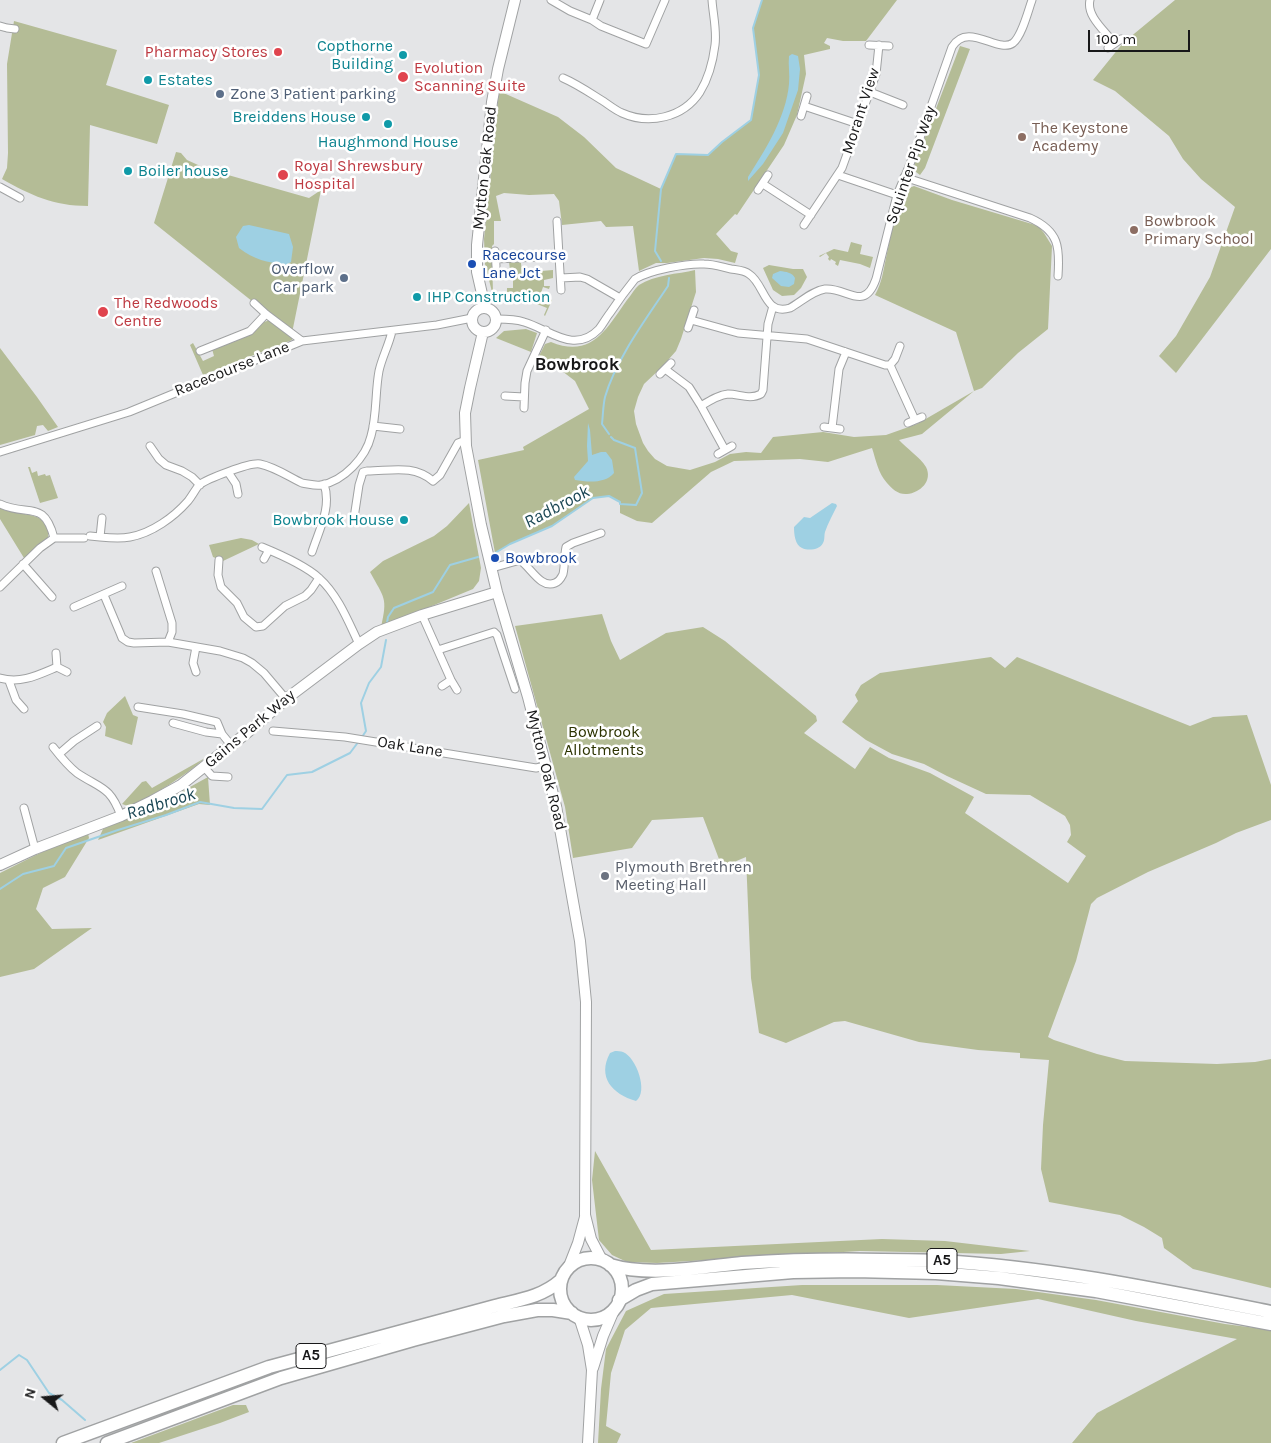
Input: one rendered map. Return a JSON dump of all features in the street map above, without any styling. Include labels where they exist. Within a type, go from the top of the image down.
[{"type":"highway","points":[[590,1258],[606,1262],[618,1273],[621,1284],[617,1304],[611,1312],[601,1318],[590,1320],[575,1315],[567,1309],[560,1292],[561,1280],[569,1266],[579,1260],[590,1258]]},
{"type":"highway","name":"A5","points":[[606,1262],[621,1268],[669,1270],[791,1260],[938,1261],[997,1266],[1100,1280],[1271,1312]]},
{"type":"highway","name":"A5","points":[[617,1304],[644,1286],[659,1283],[792,1272],[936,1273],[999,1278],[1096,1291],[1271,1324]]},
{"type":"highway","name":"A5","points":[[63,1443],[269,1367],[532,1297],[548,1290],[561,1280]]},
{"type":"highway","name":"A5","points":[[107,1443],[280,1378],[413,1340],[504,1316],[536,1310],[553,1310],[575,1315]]},
{"type":"main road","name":"Mytton Oak Road","points":[[484,307],[476,258],[479,226],[494,94],[515,0]]},
{"type":"main road","points":[[484,307],[492,310],[497,318],[492,330],[483,332],[476,329],[472,318],[476,310],[484,307]]},
{"type":"main road","name":"Mytton Oak Road","points":[[483,332],[466,413],[466,440],[481,525],[497,592],[546,766],[562,837],[577,924],[586,1002],[585,1215],[578,1243],[569,1266]]},
{"type":"main road","name":"Gains Park Way","points":[[0,865],[35,849],[121,816],[182,785],[286,699],[377,632],[422,615],[497,592]]},
{"type":"main road","name":"Mytton Oak Road","points":[[585,1215],[591,1239],[606,1262]]},
{"type":"main road","points":[[592,1370],[603,1336],[617,1304]]},
{"type":"main road","points":[[575,1315],[586,1337],[592,1370],[588,1443]]},
{"type":"street","points":[[551,0],[601,26],[646,44],[665,0]]},
{"type":"street","points":[[592,20],[600,0]]},
{"type":"street","points":[[563,78],[615,109],[633,117],[652,120],[676,113],[692,102],[700,93],[708,72],[715,45],[712,0]]},
{"type":"street","name":"Squinter Pip Way","points":[[773,306],[779,309],[790,308],[822,290],[830,289],[861,297],[873,289],[897,196],[955,44],[962,39],[973,37],[1004,45],[1012,44],[1020,34],[1032,0]]},
{"type":"street","points":[[1090,0],[1089,9],[1093,16],[1117,41],[1108,48]]},
{"type":"street","points":[[4,29],[15,29]]},
{"type":"street","points":[[868,45],[889,46]]},
{"type":"street","name":"Morant View","points":[[804,225],[842,168],[876,74],[879,45]]},
{"type":"street","points":[[870,92],[903,105]]},
{"type":"street","points":[[801,116],[807,96]]},
{"type":"street","points":[[804,106],[858,124]]},
{"type":"street","points":[[768,175],[761,187],[811,215]]},
{"type":"street","name":"Morant View","points":[[838,175],[897,196]]},
{"type":"street","points":[[904,177],[1030,218],[1040,223],[1054,235],[1057,241],[1060,258],[1058,276]]},
{"type":"street","points":[[0,188],[20,198]]},
{"type":"street","points":[[557,221],[561,290]]},
{"type":"street","points":[[495,251],[496,263],[560,256]]},
{"type":"street","points":[[497,318],[524,322],[546,330],[564,340],[573,341],[586,338],[599,329],[636,278],[644,274],[704,264],[737,270],[751,275],[773,306],[768,324],[763,390],[761,394],[751,397],[722,395],[701,406]]},
{"type":"street","points":[[561,278],[580,277],[587,279],[620,298]]},
{"type":"street","points":[[254,303],[302,341]]},
{"type":"street","points":[[688,328],[694,310]]},
{"type":"street","points":[[200,351],[250,331],[266,314]]},
{"type":"street","name":"Racecourse Lane","points":[[0,452],[129,412],[302,341],[437,325],[472,318]]},
{"type":"street","points":[[691,320],[738,333],[807,339],[885,365],[890,365],[896,359],[900,346]]},
{"type":"street","points":[[524,408],[527,371],[546,330]]},
{"type":"street","points":[[0,587],[40,548],[54,538],[129,538],[150,529],[177,512],[200,485],[228,472],[254,464],[265,465],[302,482],[317,485],[341,477],[359,460],[369,442],[373,426],[379,371],[392,331]]},
{"type":"street","points":[[824,427],[836,429],[839,370],[846,352]]},
{"type":"street","points":[[671,363],[663,371],[689,387],[701,406],[722,452],[732,446]]},
{"type":"street","points":[[890,365],[915,420]]},
{"type":"street","points":[[505,396],[524,397]]},
{"type":"street","points":[[373,426],[400,429]]},
{"type":"street","points":[[354,518],[363,472],[414,470],[428,476],[433,481],[440,475],[458,442],[466,440]]},
{"type":"street","points":[[150,446],[166,465],[182,471],[200,485]]},
{"type":"street","points":[[254,464],[255,455]]},
{"type":"street","points":[[152,464],[159,459]]},
{"type":"street","points":[[228,472],[236,484],[238,494]]},
{"type":"street","points":[[312,552],[312,540],[325,512],[327,501],[324,484]]},
{"type":"street","points":[[0,504],[9,508],[33,511],[47,518],[54,538]]},
{"type":"street","points":[[100,537],[102,518]]},
{"type":"street","points":[[492,568],[517,560],[521,561],[542,582],[554,584],[559,581],[562,575],[566,547],[600,533]]},
{"type":"street","points":[[264,559],[265,548],[308,570],[319,578],[339,604],[359,644]]},
{"type":"street","points":[[219,560],[218,575],[221,587],[237,603],[250,624],[256,627],[263,626],[285,606],[305,596],[319,578]]},
{"type":"street","points":[[23,564],[52,597]]},
{"type":"street","points":[[156,571],[172,623],[172,632],[168,642]]},
{"type":"street","points":[[74,607],[122,586]]},
{"type":"street","points":[[104,595],[122,638],[128,642],[168,642],[230,653],[252,662],[286,699]]},
{"type":"street","points":[[422,615],[457,690]]},
{"type":"street","points":[[438,650],[494,632],[497,635],[515,689]]},
{"type":"street","points":[[196,647],[190,663],[196,672]]},
{"type":"street","points":[[56,653],[57,667]]},
{"type":"street","points":[[0,678],[9,680],[26,679],[57,667],[67,672]]},
{"type":"street","points":[[9,680],[16,700],[24,709]]},
{"type":"street","points":[[442,686],[451,680]]},
{"type":"street","points":[[138,707],[183,714],[217,722],[222,734],[231,745]]},
{"type":"street","points":[[173,722],[206,732],[222,734]]},
{"type":"street","points":[[59,754],[97,726]]},
{"type":"street","name":"Oak Lane","points":[[273,731],[364,740],[536,768],[546,766]]},
{"type":"street","points":[[52,747],[77,772],[104,788],[116,804],[121,816]]},
{"type":"street","points":[[204,767],[212,776],[228,777]]},
{"type":"street","points":[[24,808],[24,824],[35,849]]},
{"type":"green space","points":[[762,0],[897,0],[866,41],[843,41],[827,38],[824,43],[830,46],[830,49],[804,55],[806,74],[797,115],[784,145],[737,215],[735,214],[716,234],[731,251],[738,253],[735,263],[704,258],[656,263],[639,271],[633,226],[606,227],[601,221],[562,225],[559,201],[554,194],[504,193],[496,196],[501,221],[494,221],[494,244],[492,246],[493,296],[485,264],[484,239],[499,91],[558,117],[584,137],[616,168],[661,189],[676,154],[708,155],[751,120],[759,75],[753,28]]},
{"type":"green space","points":[[1175,0],[1271,0],[1271,249],[1176,373],[1159,356],[1176,336],[1210,277],[1235,207],[1201,179],[1183,159],[1169,136],[1115,91],[1093,80],[1123,43]]},
{"type":"green space","points":[[14,21],[117,50],[106,85],[169,105],[157,144],[90,125],[88,206],[53,202],[22,190],[2,179],[7,168],[7,64]]},
{"type":"green space","points":[[960,46],[970,49],[925,168],[920,175],[916,172],[914,166]]},
{"type":"green space","points":[[176,152],[181,153],[187,160],[207,169],[309,198],[321,190],[292,333],[154,223]]},
{"type":"green space","points":[[914,186],[1039,227],[1052,246],[1048,329],[1018,353],[982,388],[974,391],[956,332],[875,295],[882,277],[901,198],[904,190]]},
{"type":"green space","points":[[851,242],[862,245],[860,254],[873,257],[870,268],[840,260],[838,266],[835,264],[836,262],[828,259],[829,257],[826,253],[819,256],[834,249],[848,252]]},
{"type":"green space","points":[[519,261],[522,273],[525,273],[526,268],[527,278],[537,278],[536,269],[539,269],[539,273],[541,271],[553,270],[553,278],[544,280],[544,286],[550,286],[549,289],[543,287],[541,293],[551,296],[550,299],[552,300],[545,316],[547,308],[537,304],[538,300],[533,298],[531,303],[518,298],[516,300],[507,293],[507,288],[513,288],[513,272],[516,272],[516,270],[510,270],[509,262]]},
{"type":"green space","points":[[769,265],[803,269],[807,277],[801,288],[794,295],[782,296],[773,290],[763,268]]},
{"type":"green space","points":[[695,270],[696,292],[676,351],[644,384],[634,411],[636,424],[643,443],[655,459],[667,466],[690,470],[715,462],[730,454],[761,453],[773,437],[823,432],[854,437],[886,435],[917,424],[974,391],[922,434],[899,440],[920,460],[928,472],[928,477],[921,489],[912,493],[901,494],[889,485],[879,471],[872,448],[828,462],[800,459],[734,461],[711,472],[652,523],[637,521],[620,513],[620,502],[609,496],[593,498],[552,526],[510,544],[495,553],[478,460],[524,450],[523,447],[589,409],[575,381],[549,361],[539,356],[545,344],[551,342],[577,347],[588,344],[597,338],[637,287],[652,279]]},
{"type":"green space","points":[[270,320],[293,336],[292,340],[203,375],[190,345],[193,343],[203,361],[214,356],[212,349],[251,334],[264,322]]},
{"type":"green space","points":[[526,329],[537,333],[531,352],[496,338],[504,331]]},
{"type":"green space","points":[[0,348],[58,427],[48,431],[43,425],[37,426],[35,435],[0,445]]},
{"type":"green space","points":[[28,467],[30,467],[32,473],[37,471],[38,476],[50,475],[58,498],[40,503]]},
{"type":"green space","points":[[469,503],[481,568],[479,581],[473,589],[381,627],[384,609],[383,598],[370,572],[383,561],[434,536],[447,526]]},
{"type":"green space","points":[[0,508],[39,518],[45,522],[48,529],[48,538],[24,558],[0,519]]},
{"type":"green space","points":[[241,538],[252,540],[259,544],[223,561],[213,557],[209,545]]},
{"type":"green space","name":"Bowbrook Allotments","points":[[602,614],[620,660],[666,633],[703,627],[725,641],[816,716],[817,721],[804,733],[855,769],[870,747],[889,758],[930,773],[974,797],[965,813],[1068,883],[1086,856],[1067,842],[1071,835],[1070,825],[1065,816],[1030,795],[986,794],[924,764],[892,754],[866,740],[842,722],[858,701],[855,695],[861,685],[880,673],[991,657],[1005,668],[1017,657],[1190,726],[1213,717],[1247,715],[1271,785],[1271,820],[1236,833],[1148,872],[1097,898],[1091,904],[1076,961],[1048,1037],[1097,1054],[1125,1061],[1217,1064],[1255,1062],[1271,1059],[1271,1288],[1193,1269],[1164,1248],[1162,1238],[1120,1215],[1049,1202],[1041,1169],[1049,1060],[1020,1058],[1020,1053],[978,1050],[919,1042],[845,1021],[834,1022],[786,1043],[759,1033],[751,978],[746,857],[722,867],[703,817],[652,820],[632,848],[573,858],[565,807],[515,626]]},
{"type":"green space","points":[[125,696],[133,715],[138,717],[132,745],[105,736],[106,727],[103,722],[107,713]]},
{"type":"green space","points":[[205,758],[179,778],[131,807],[122,804],[142,782],[146,781],[152,788]]},
{"type":"green space","points":[[208,777],[210,805],[199,804],[98,840],[103,829],[152,808]]},
{"type":"green space","points":[[88,833],[89,838],[65,877],[43,888],[36,909],[52,929],[92,928],[34,969],[0,977],[0,873],[40,853]]},
{"type":"green space","points":[[595,1151],[651,1250],[882,1239],[945,1241],[1030,1251],[1001,1254],[860,1251],[657,1263],[627,1262],[612,1255],[599,1240],[592,1180]]},
{"type":"green space","points":[[802,1285],[937,1285],[1016,1289],[1096,1300],[1225,1324],[1271,1330],[1271,1443],[1072,1443],[1097,1413],[1237,1339],[1136,1321],[1038,1299],[909,1318],[792,1295],[651,1308],[625,1330],[611,1373],[606,1426],[621,1434],[617,1443],[598,1443],[601,1389],[606,1349],[626,1311],[664,1294]]},
{"type":"green space","points":[[233,1405],[246,1405],[249,1412],[159,1443],[131,1443]]},
{"type":"water","points":[[792,54],[798,56],[800,69],[798,90],[783,133],[763,164],[748,181],[748,177],[762,155],[784,109],[789,84],[789,56]]},
{"type":"water","points":[[249,225],[289,234],[293,247],[291,262],[286,265],[255,258],[239,248],[236,237],[243,226]]},
{"type":"water","points":[[780,271],[792,275],[795,278],[794,284],[789,287],[781,286],[772,278],[773,274]]},
{"type":"water","points":[[588,423],[592,455],[606,452],[612,460],[614,473],[601,481],[580,481],[575,480],[574,477],[588,461]]},
{"type":"water","points":[[832,503],[837,506],[821,545],[810,550],[800,547],[795,539],[794,527],[804,517],[810,518]]},
{"type":"water","points":[[615,1051],[628,1055],[636,1067],[641,1090],[640,1097],[636,1101],[620,1094],[606,1077],[606,1062],[610,1053]]},
{"type":"waterway","name":"Radbrook","points":[[661,261],[655,251],[661,189],[676,154],[708,155],[751,120],[759,75],[753,28],[762,0]]},
{"type":"waterway","name":"Radbrook","points":[[609,434],[602,424],[604,400],[610,383],[632,340],[668,286],[669,278]]},
{"type":"waterway","name":"Radbrook","points":[[495,553],[510,544],[552,526],[593,498],[609,496],[620,502],[620,504],[636,505],[642,493],[635,448],[611,437]]},
{"type":"waterway","name":"Radbrook","points":[[387,623],[388,617],[394,608],[433,592],[450,565],[478,557]]},
{"type":"waterway","name":"Radbrook","points":[[362,737],[366,731],[361,703],[369,683],[381,667],[386,640]]},
{"type":"waterway","name":"Radbrook","points":[[0,889],[23,874],[54,866],[66,848],[200,802],[234,808],[262,809],[287,775],[312,772],[350,753],[359,741]]},
{"type":"waterway","name":"Radbrook","points":[[0,1370],[19,1355],[27,1360],[49,1393],[62,1400],[85,1420]]},
{"type":"place","name":"Pharmacy Stores","points":[[278,52]]},
{"type":"place","name":"Copthorne Building","points":[[403,55]]},
{"type":"place","name":"Evolution Scanning Suite","points":[[403,77]]},
{"type":"place","name":"Estates","points":[[148,80]]},
{"type":"place","name":"Zone 3 Patient parking","points":[[220,94]]},
{"type":"place","name":"Breiddens House","points":[[366,117]]},
{"type":"place","name":"Haughmond House","points":[[388,124]]},
{"type":"place","name":"The Keystone Academy","points":[[1022,137]]},
{"type":"place","name":"Boiler house","points":[[128,171]]},
{"type":"place","name":"Royal Shrewsbury Hospital","points":[[283,175]]},
{"type":"place","name":"Bowbrook Primary School","points":[[1134,230]]},
{"type":"place","name":"Racecourse Lane Jct","points":[[472,264]]},
{"type":"place","name":"Overflow Car park","points":[[344,278]]},
{"type":"place","name":"IHP Construction","points":[[417,297]]},
{"type":"place","name":"The Redwoods Centre","points":[[103,312]]},
{"type":"place","name":"Bowbrook House","points":[[404,520]]},
{"type":"place","name":"Bowbrook","points":[[495,558]]},
{"type":"place","name":"Plymouth Brethren Meeting Hall","points":[[605,876]]},
{"type":"district","name":"Bowbrook","points":[[577,365]]}]
